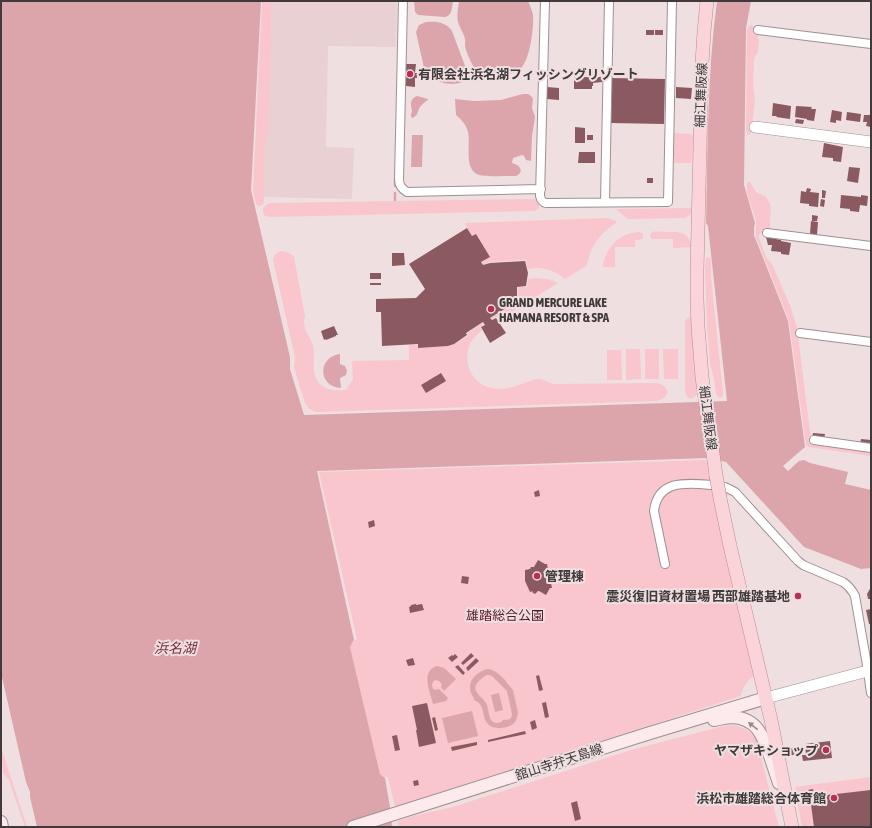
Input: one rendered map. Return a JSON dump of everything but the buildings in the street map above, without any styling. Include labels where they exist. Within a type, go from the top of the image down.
[{"type":"main road","name":"細江舞阪線","points":[[707,1],[702,70],[697,271],[698,327],[705,396],[714,475],[723,493],[730,546],[771,720],[792,827]]},
{"type":"main road","name":"舘山寺弁天島線","points":[[353,827],[766,698]]},
{"type":"main road","points":[[650,733],[725,718],[737,718],[748,722],[758,729],[764,738],[789,812]]},
{"type":"main road","points":[[1,822],[2,827]]},
{"type":"street","points":[[403,1],[399,179],[399,184],[402,189],[407,192],[541,189]]},
{"type":"street","points":[[545,1],[541,200],[546,203],[668,202],[672,1]]},
{"type":"street","points":[[605,202],[609,1]]},
{"type":"street","points":[[758,30],[871,44]]},
{"type":"street","points":[[755,127],[871,142]]},
{"type":"street","points":[[767,233],[871,246]]},
{"type":"street","points":[[800,333],[871,342]]},
{"type":"street","points":[[814,440],[871,448]]},
{"type":"street","points":[[665,564],[654,511],[656,499],[662,491],[671,486],[714,475]]},
{"type":"street","points":[[723,493],[735,492],[803,565],[843,582],[852,590],[855,596],[870,671],[871,693]]},
{"type":"street","points":[[766,698],[870,671]]},
{"type":"shaded area","points":[[272,1],[397,1],[396,47],[328,46],[326,147],[354,148],[352,199],[264,197],[265,145],[269,134]]},
{"type":"green space","points":[[262,1],[272,1],[269,134],[265,145],[264,201],[263,204],[258,206],[256,204],[253,190]]},
{"type":"green space","points":[[752,25],[755,27],[759,41],[758,52],[754,59],[753,83],[755,101],[751,132],[748,135],[746,131],[747,30],[749,26]]},
{"type":"green space","points":[[673,134],[690,134],[693,137],[691,163],[673,162]]},
{"type":"green space","points":[[748,182],[750,182],[756,192],[766,197],[770,204],[770,229],[761,233],[759,238],[767,259],[772,264],[791,308],[797,328],[811,440],[871,450],[871,456],[809,447],[806,445],[789,321],[756,237],[755,216],[747,193]]},
{"type":"green space","points":[[534,199],[538,202],[539,208],[534,211],[271,217],[265,216],[263,212],[263,208],[270,203]]},
{"type":"green space","points":[[692,208],[690,215],[683,218],[628,219],[616,209]]},
{"type":"green space","points":[[607,218],[616,221],[616,223],[595,243],[586,266],[565,279],[557,273],[543,268],[528,269],[525,260],[489,262],[483,265],[482,262],[490,257],[476,234],[472,236],[465,223]]},
{"type":"green space","points":[[639,232],[643,234],[643,238],[635,240],[635,247],[615,247],[615,267],[603,267],[607,253],[615,242],[626,235]]},
{"type":"green space","points":[[652,232],[673,232],[684,234],[691,242],[692,247],[673,248],[673,239],[652,239],[650,236]]},
{"type":"green space","points":[[281,251],[294,257],[305,317],[304,325],[313,345],[315,376],[325,388],[346,390],[353,379],[352,361],[409,360],[409,345],[417,345],[418,348],[448,346],[468,336],[467,333],[483,323],[484,324],[480,327],[482,330],[470,344],[467,353],[467,360],[471,372],[475,378],[485,386],[496,389],[505,388],[539,379],[553,384],[656,383],[664,386],[667,395],[656,401],[313,411],[305,403],[294,368],[295,357],[273,260],[276,254]]},
{"type":"green space","points":[[708,257],[711,260],[711,277],[723,393],[722,397],[719,398],[716,394],[710,364],[707,326],[705,271],[706,258]]},
{"type":"green space","points":[[528,279],[548,279],[558,283],[499,320],[496,317],[491,318],[518,301],[518,287],[527,287]]},
{"type":"green space","points":[[690,317],[692,319],[698,391],[697,395],[691,399],[688,398],[685,392],[685,321]]},
{"type":"green space","points":[[626,349],[640,349],[641,379],[626,380]]},
{"type":"green space","points":[[645,349],[659,349],[659,379],[645,379]]},
{"type":"green space","points":[[663,349],[678,349],[678,379],[664,379]]},
{"type":"green space","points":[[607,350],[621,350],[622,380],[607,380]]},
{"type":"green space","name":"雄踏総合公園","points":[[706,460],[754,676],[745,685],[741,696],[395,807],[388,777],[382,777],[380,774],[350,647],[357,639],[319,472]]},
{"type":"green space","points":[[731,725],[746,730],[757,742],[779,827],[399,827],[398,821],[413,816],[453,807],[631,750]]},
{"type":"green space","points":[[1,747],[27,827],[25,827],[9,780],[3,773]]},
{"type":"green space","name":"浜松市雄踏総合体育館","points":[[871,777],[871,827],[802,827],[795,787]]},
{"type":"water","name":"浜名湖","points":[[1,1],[261,1],[251,190],[290,357],[290,369],[304,415],[727,401],[708,226],[706,223],[711,56],[717,1],[751,1],[746,28],[744,185],[755,223],[754,235],[788,321],[805,447],[783,466],[788,471],[799,461],[804,460],[810,463],[848,472],[845,484],[871,490],[871,568],[861,569],[804,547],[726,462],[707,458],[317,471],[354,640],[350,647],[380,774],[385,778],[392,827],[37,827],[1,673]]},
{"type":"water","points":[[414,1],[453,1],[452,9],[449,15],[445,17],[418,15],[415,12]]},
{"type":"water","points":[[459,1],[528,1],[533,15],[533,28],[527,58],[519,70],[486,80],[481,77],[472,64],[467,53],[465,37],[459,25],[458,19]]},
{"type":"water","points":[[426,22],[441,23],[450,28],[452,31],[468,74],[467,78],[463,82],[452,84],[441,82],[427,73],[424,68],[416,32],[419,25]]},
{"type":"water","points":[[528,94],[533,99],[532,108],[535,117],[532,136],[531,161],[526,160],[522,155],[513,158],[512,163],[517,165],[521,170],[516,176],[479,175],[474,172],[469,162],[468,132],[464,123],[456,115],[455,99],[474,101],[501,100]]},
{"type":"water","points":[[417,96],[428,100],[420,107],[416,115],[412,118],[411,102],[414,97]]},
{"type":"water","points":[[412,135],[423,135],[422,167],[411,167]]},
{"type":"water","points":[[340,354],[340,364],[345,366],[347,371],[346,375],[340,378],[341,388],[328,383],[323,372],[327,360],[332,356]]},
{"type":"water","points":[[437,666],[444,668],[456,679],[444,691],[441,687],[442,684],[439,681],[435,680],[433,682],[433,689],[439,689],[448,698],[446,701],[433,704],[428,688],[427,677],[429,672]]},
{"type":"water","points":[[490,669],[495,671],[513,690],[518,713],[517,719],[505,728],[490,726],[484,717],[483,710],[480,705],[474,700],[470,683],[478,673]],"holes":[[[485,676],[492,676],[507,691],[512,714],[511,718],[496,723],[491,720],[486,703],[475,688],[478,682]]]},
{"type":"water","points":[[499,693],[503,710],[495,712],[491,695]]},
{"type":"water","points":[[472,711],[478,736],[448,743],[442,718]]},
{"type":"waterway","points":[[395,179],[395,186]]},
{"type":"waterway","points":[[395,193],[395,200]]},
{"type":"place","name":"有限会社浜名湖フィッシングリゾート","points":[[410,74]]},
{"type":"place","name":"GRAND MERCURE LAKE HAMANA RESORT & SPA","points":[[491,309]]},
{"type":"place","name":"管理棟","points":[[537,576]]},
{"type":"place","name":"震災復旧資材置場 西部雄踏基地","points":[[798,596]]},
{"type":"place","name":"ヤマザキショップ","points":[[826,750]]},
{"type":"place","name":"浜松市雄踏総合体育館","points":[[834,798]]}]
